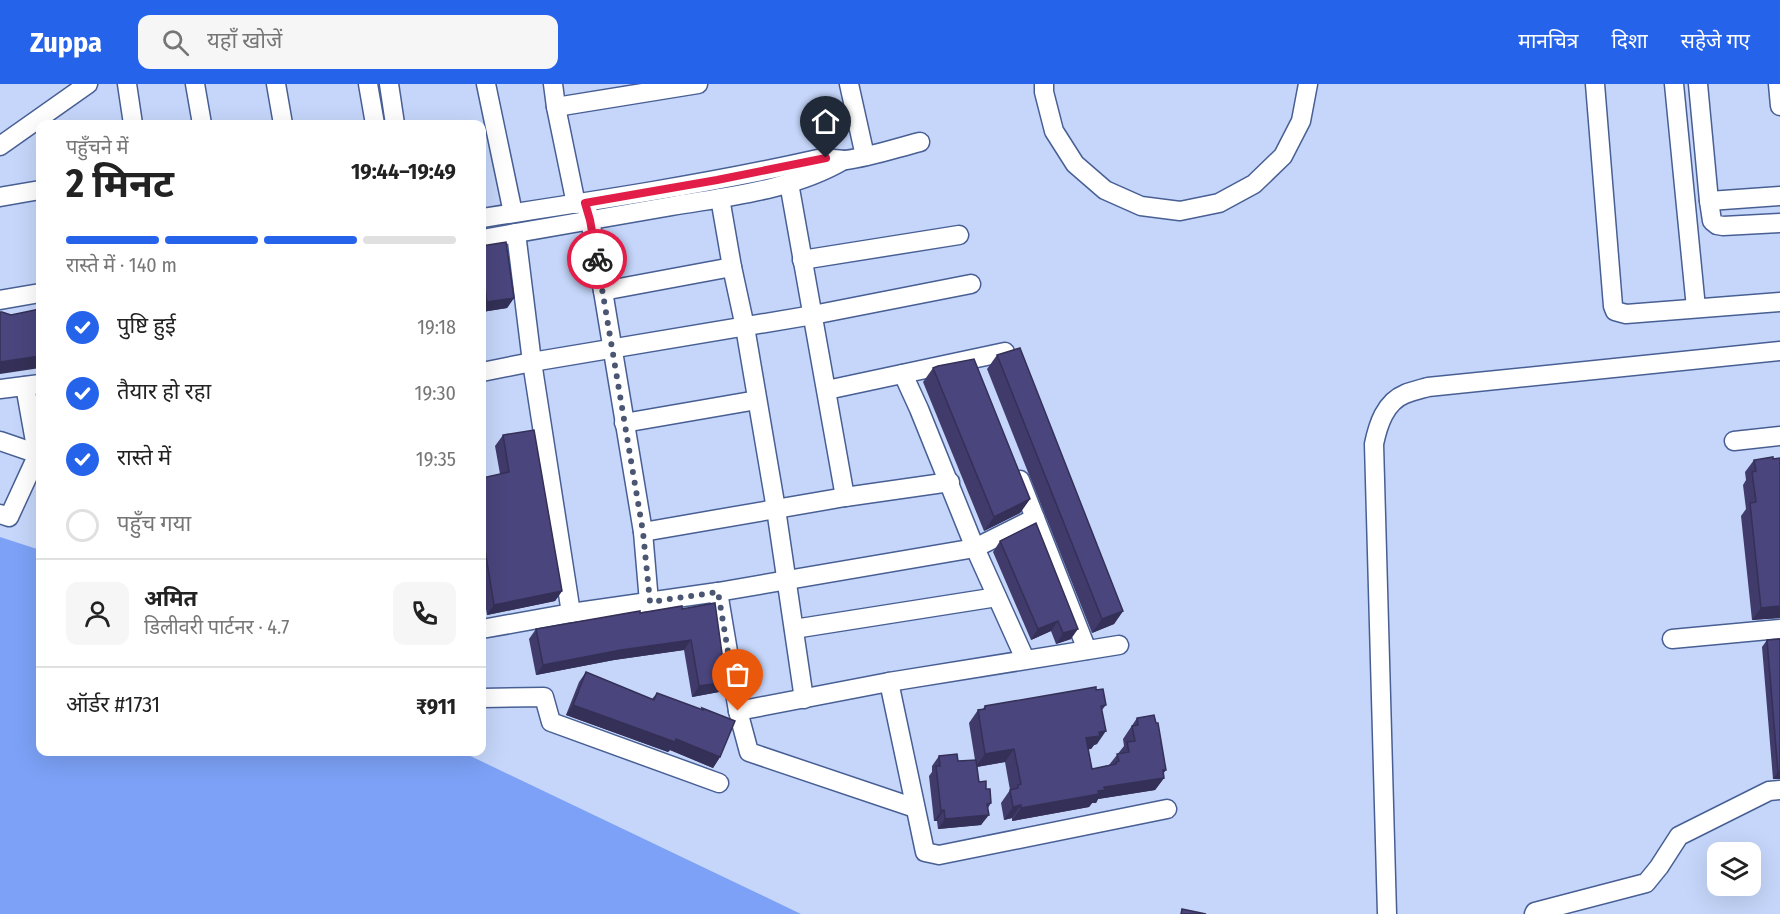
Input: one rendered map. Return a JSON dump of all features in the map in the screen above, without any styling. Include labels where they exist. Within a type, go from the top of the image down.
[{"type":"street","points":[[36,120],[87,84]]},
{"type":"street","points":[[127,84],[132,120]]},
{"type":"street","points":[[195,84],[201,120]]},
{"type":"street","points":[[276,84],[282,120]]},
{"type":"street","points":[[368,84],[374,120]]},
{"type":"street","points":[[389,84],[394,120]]},
{"type":"street","points":[[486,84],[513,213]]},
{"type":"street","points":[[553,84],[556,107],[584,209],[603,291],[643,532],[650,602]]},
{"type":"street","points":[[556,107],[698,84]]},
{"type":"street","points":[[849,84],[865,156]]},
{"type":"street","points":[[1044,84],[1054,131],[1075,164],[1105,190],[1141,206],[1180,211],[1219,203],[1254,184],[1282,156],[1301,121],[1308,84]]},
{"type":"street","points":[[1595,84],[1615,311],[1626,314],[1780,302]]},
{"type":"street","points":[[1674,84],[1696,308]]},
{"type":"street","points":[[1698,84],[1712,221],[1723,226],[1780,223]]},
{"type":"street","points":[[1778,84],[1780,106]]},
{"type":"street","points":[[0,146],[36,120]]},
{"type":"street","points":[[486,238],[516,233],[584,209],[818,159],[844,160],[920,142]]},
{"type":"street","points":[[486,217],[513,213],[720,198],[789,183],[824,171],[844,160]]},
{"type":"street","points":[[789,183],[845,497]]},
{"type":"street","points":[[0,196],[36,191]]},
{"type":"street","points":[[1709,201],[1780,196]]},
{"type":"street","points":[[720,198],[776,509],[804,699]]},
{"type":"street","points":[[516,233],[532,362],[571,613]]},
{"type":"street","points":[[802,260],[959,235]]},
{"type":"street","points":[[603,291],[732,267]]},
{"type":"street","points":[[486,371],[813,315],[971,284]]},
{"type":"street","points":[[0,300],[36,294]]},
{"type":"street","points":[[0,317],[36,311]]},
{"type":"street","points":[[1387,914],[1374,444],[1378,424],[1388,408],[1403,395],[1428,387],[1780,351]]},
{"type":"street","points":[[827,390],[1005,352]]},
{"type":"street","points":[[971,359],[980,380]]},
{"type":"street","points":[[903,374],[950,482],[975,548],[1025,659]]},
{"type":"street","points":[[0,389],[33,385],[36,426]]},
{"type":"street","points":[[624,423],[757,400]]},
{"type":"street","points":[[1734,441],[1780,436]]},
{"type":"street","points":[[0,441],[36,453]]},
{"type":"street","points":[[0,514],[9,517],[36,458]]},
{"type":"street","points":[[1014,465],[1087,650]]},
{"type":"street","points":[[643,532],[845,497],[950,482]]},
{"type":"street","points":[[486,628],[975,548],[1035,518]]},
{"type":"street","points":[[718,592],[738,711],[749,752],[915,808]]},
{"type":"street","points":[[794,629],[998,597]]},
{"type":"street","points":[[1672,639],[1780,629]]},
{"type":"street","points":[[738,711],[889,682],[1119,645]]},
{"type":"street","points":[[889,682],[925,852],[939,855],[1167,810]]},
{"type":"street","points":[[486,698],[544,697],[551,722],[719,783]]},
{"type":"street","points":[[1534,914],[1646,883],[1680,836],[1768,791],[1780,790]]},
{"type":"shaded area","points":[[0,537],[36,549],[36,756],[470,756],[801,914],[0,914]]},
{"type":"building","points":[[506,242],[514,298],[487,302],[486,245]]},
{"type":"building","points":[[36,310],[36,357],[0,362],[0,312],[11,315]]},
{"type":"building","points":[[1020,348],[1123,611],[1102,619],[997,355]]},
{"type":"building","points":[[974,359],[1030,499],[994,517],[933,368]]},
{"type":"building","points":[[534,430],[562,591],[494,605],[486,556],[486,477],[509,472],[503,435]]},
{"type":"building","points":[[1773,457],[1773,459],[1780,458],[1780,606],[1761,608],[1750,503],[1756,502],[1752,472],[1756,471],[1754,460]]},
{"type":"building","points":[[1036,523],[1078,629],[1063,633],[1058,621],[1038,629],[1000,541]]},
{"type":"building","points":[[715,603],[726,682],[699,686],[691,640],[543,665],[536,629],[640,611],[640,613],[682,606],[682,609]]},
{"type":"building","points":[[1780,639],[1780,772],[1778,772],[1767,640]]},
{"type":"building","points":[[586,672],[654,700],[657,693],[735,721],[720,757],[676,739],[675,742],[573,705]]},
{"type":"building","points":[[1096,687],[1096,690],[1103,689],[1106,705],[1101,706],[1106,731],[1099,732],[1100,736],[1086,738],[1092,769],[1116,764],[1119,761],[1117,754],[1129,752],[1127,742],[1135,741],[1132,726],[1138,725],[1137,718],[1154,715],[1158,723],[1166,770],[1163,770],[1164,778],[1104,787],[1105,790],[1098,791],[1099,794],[1021,808],[1021,805],[1013,807],[1010,790],[1018,788],[1021,784],[1014,749],[985,754],[978,710],[985,709],[985,706]]},
{"type":"building","points":[[957,754],[958,761],[976,760],[979,782],[986,781],[986,789],[990,789],[991,803],[987,804],[989,815],[945,819],[944,810],[941,811],[936,766],[940,766],[939,756]]},
{"type":"building","points":[[1182,909],[1206,914],[1181,914]]},
{"type":"way so far","points":[[597,259],[643,532],[650,602],[718,592],[738,711]]},
{"type":"route","points":[[597,259],[585,203],[826,158]]}]
